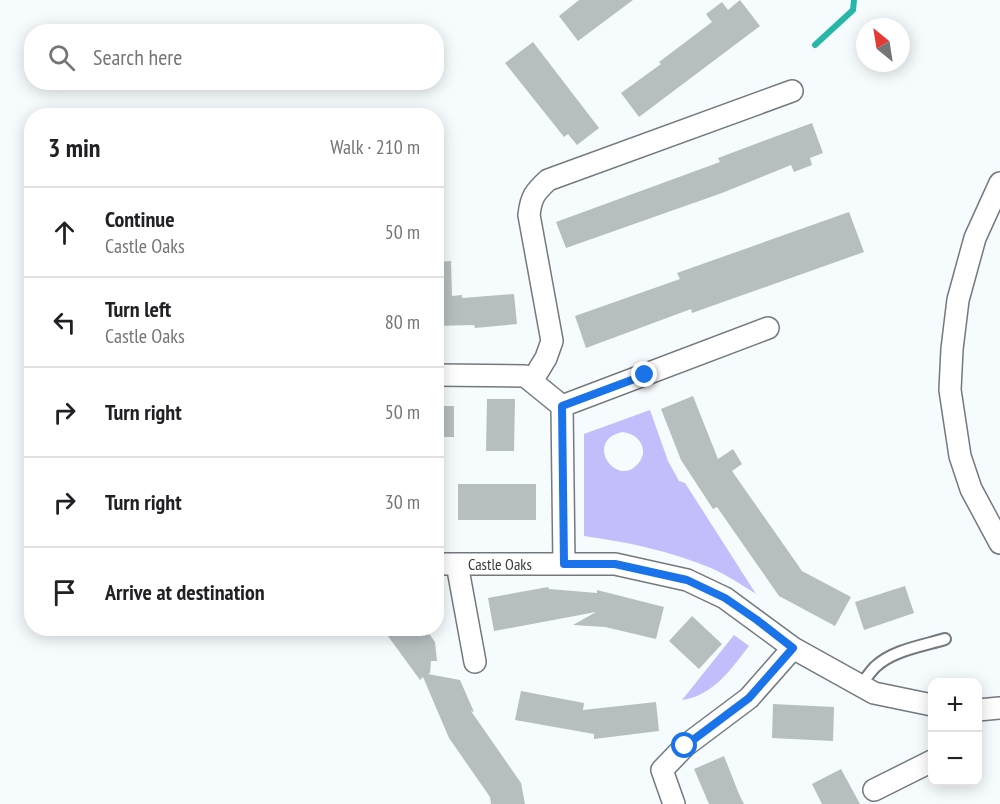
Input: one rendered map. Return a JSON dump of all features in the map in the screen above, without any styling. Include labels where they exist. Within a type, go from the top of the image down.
[{"type":"street","points":[[532,381],[546,358],[552,341],[529,215],[531,200],[537,190],[548,180],[792,91]]},
{"type":"street","points":[[1000,183],[975,238],[958,300],[950,390],[960,456],[971,489],[1000,543]]},
{"type":"street","points":[[562,406],[768,328]]},
{"type":"street","points":[[444,375],[525,376],[562,406],[564,564]]},
{"type":"street","points":[[447,564],[475,662]]},
{"type":"street","name":"Castle Oaks","points":[[447,564],[615,564],[687,580],[725,598],[793,648],[860,686],[874,693],[928,704]]},
{"type":"street","points":[[674,804],[662,770],[685,746],[749,698],[793,648]]},
{"type":"street","points":[[982,710],[1000,708]]},
{"type":"street","points":[[874,790],[928,763]]},
{"type":"lane","points":[[860,686],[876,666],[888,658],[945,639]]},
{"type":"shaded area","points":[[650,410],[668,461],[679,481],[685,483],[756,594],[734,580],[696,562],[633,544],[584,536],[584,434]],"holes":[[[622,432],[637,438],[643,451],[640,461],[632,469],[623,471],[608,462],[604,454],[605,445],[610,437]]]},
{"type":"shaded area","points":[[734,635],[749,646],[735,664],[712,687],[703,693],[682,700]]},
{"type":"building","points":[[579,0],[633,0],[578,41],[559,16]]},
{"type":"building","points":[[740,0],[760,26],[639,117],[621,93],[712,22],[706,14],[722,2],[728,10]]},
{"type":"building","points":[[533,42],[599,128],[577,145],[568,134],[564,137],[505,63]]},
{"type":"building","points":[[812,123],[823,153],[810,158],[812,165],[794,172],[791,165],[722,193],[566,248],[556,222],[720,162],[718,158]]},
{"type":"building","points":[[849,212],[864,252],[692,313],[691,309],[586,348],[575,316],[680,279],[677,273]]},
{"type":"building","points":[[444,261],[451,261],[452,296],[462,295],[462,298],[514,294],[517,324],[475,328],[474,325],[444,326]]},
{"type":"building","points":[[693,396],[718,459],[733,449],[742,464],[732,471],[802,571],[851,597],[835,626],[779,596],[717,507],[713,509],[681,460],[661,409]]},
{"type":"building","points":[[487,399],[515,399],[514,451],[486,451]]},
{"type":"building","points":[[444,406],[454,406],[454,437],[444,437]]},
{"type":"building","points":[[458,484],[536,484],[536,520],[458,520]]},
{"type":"building","points":[[905,586],[914,613],[864,630],[855,602]]},
{"type":"building","points":[[548,587],[549,589],[597,593],[597,590],[664,607],[656,639],[605,627],[573,625],[596,612],[494,631],[488,598]]},
{"type":"building","points":[[692,616],[722,644],[699,669],[669,641]]},
{"type":"building","points":[[388,636],[431,636],[435,642],[437,661],[431,661],[428,674],[460,680],[474,712],[471,711],[521,783],[525,804],[491,804],[490,797],[449,738],[423,677],[420,680]]},
{"type":"building","points":[[521,691],[584,703],[583,710],[656,702],[659,731],[594,739],[594,734],[515,720]]},
{"type":"building","points":[[773,704],[834,707],[833,741],[772,738]]},
{"type":"building","points":[[724,756],[744,804],[709,804],[694,769]]},
{"type":"building","points":[[841,769],[860,804],[822,804],[812,784]]},
{"type":"waterway","points":[[815,45],[853,10],[854,0]]},
{"type":"route","points":[[645,375],[562,406],[564,564],[615,564],[687,580],[725,598],[793,648],[749,698],[685,746]]}]
